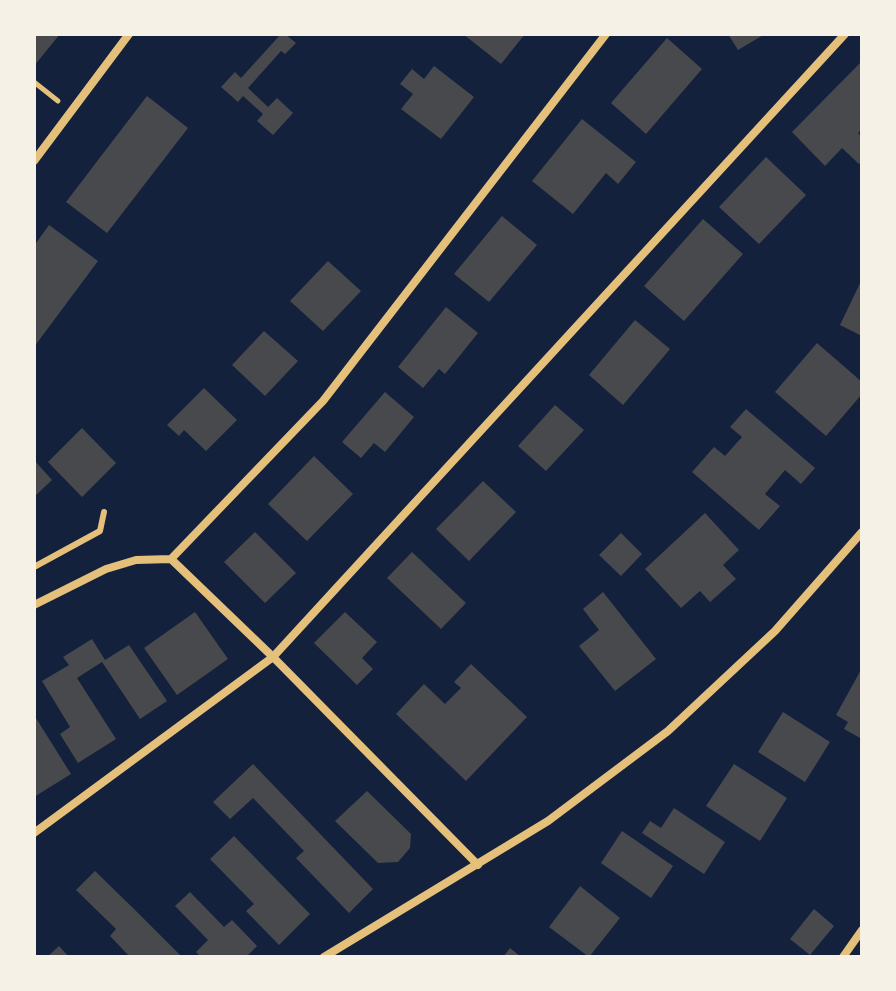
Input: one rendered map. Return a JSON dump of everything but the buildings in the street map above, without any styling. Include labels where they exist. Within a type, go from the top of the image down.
[{"type":"street","points":[[34,161],[129,34]]},
{"type":"street","points":[[34,605],[106,569],[136,560],[171,559],[323,401],[606,34]]},
{"type":"street","points":[[34,833],[273,657],[845,34]]},
{"type":"street","points":[[324,957],[548,821],[668,731],[775,631],[862,532]]},
{"type":"street","points":[[171,559],[273,657],[478,865]]},
{"type":"street","points":[[843,957],[862,930]]},
{"type":"lane","points":[[34,567],[100,531],[104,512]]},
{"type":"path","points":[[34,82],[71,111]]}]
